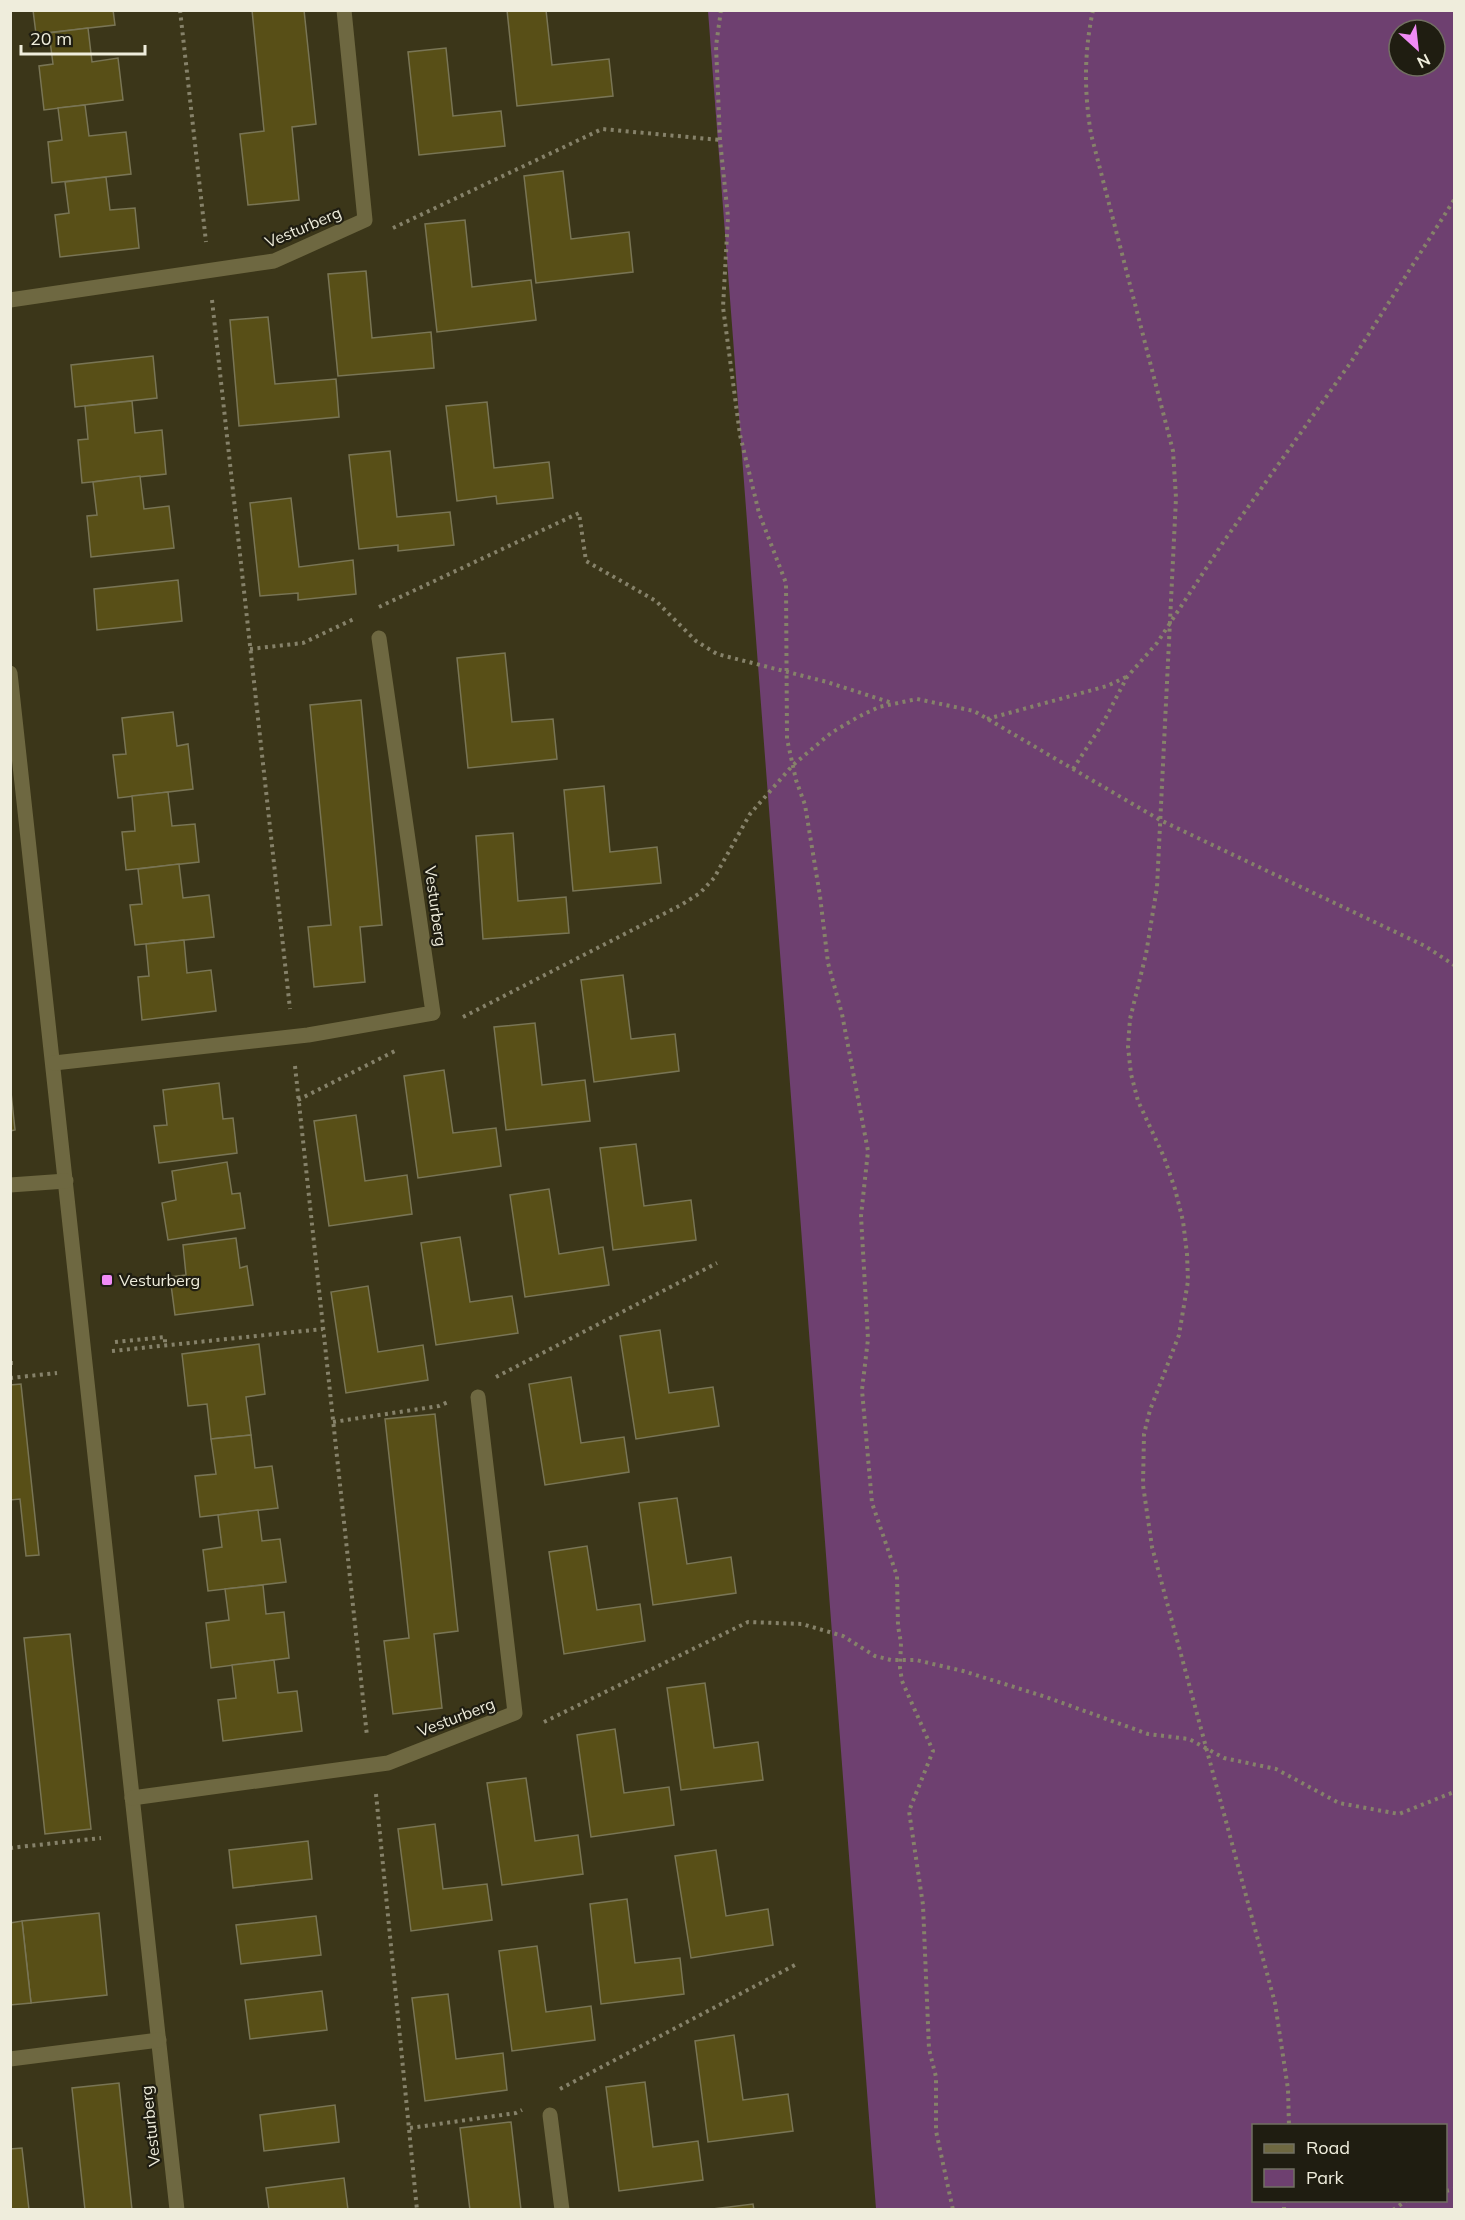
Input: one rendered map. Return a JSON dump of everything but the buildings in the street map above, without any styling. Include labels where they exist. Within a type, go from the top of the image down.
[{"type":"street","name":"Vesturberg","points":[[10,300],[274,261],[365,220],[344,10]]},
{"type":"street","name":"Vesturberg","points":[[54,1063],[308,1035],[433,1013],[379,638]]},
{"type":"street","name":"Vesturberg","points":[[10,673],[14,744],[54,1063],[177,2210]]},
{"type":"street","points":[[10,1185],[66,1181]]},
{"type":"street","name":"Vesturberg","points":[[132,1798],[388,1763],[514,1713],[478,1397]]},
{"type":"street","points":[[10,2059],[159,2040]]},
{"type":"street","points":[[550,2115],[562,2210]]},
{"type":"path","points":[[180,10],[207,252]]},
{"type":"path","points":[[721,10],[716,46],[720,140],[728,217],[723,307],[740,435],[759,513],[786,583],[787,739],[805,805],[828,963],[842,1014],[868,1151],[861,1216],[868,1340],[862,1389],[872,1503],[897,1576],[902,1681],[933,1751],[909,1811],[923,1905],[929,2049],[936,2077],[936,2131],[953,2210]]},
{"type":"path","points":[[1094,10],[1087,40],[1085,72],[1086,103],[1091,134],[1173,452],[1176,498],[1157,887],[1146,954],[1130,1019],[1128,1047],[1131,1074],[1138,1101],[1164,1157],[1175,1189],[1183,1221],[1188,1281],[1179,1335],[1150,1410],[1144,1434],[1143,1485],[1152,1548],[1275,2003],[1288,2089],[1289,2124]]},
{"type":"path","points":[[385,232],[602,129],[720,140]]},
{"type":"path","points":[[1073,769],[1103,723],[1126,677],[1157,643],[1224,541],[1351,362],[1455,200]]},
{"type":"path","points":[[211,291],[291,1016]]},
{"type":"path","points":[[375,609],[579,513],[586,561],[656,601],[696,641],[717,654],[827,682],[893,703]]},
{"type":"path","points":[[250,649],[303,644],[364,614]]},
{"type":"path","points":[[987,719],[1107,686],[1126,677]]},
{"type":"path","points":[[455,1021],[681,905],[700,893],[714,878],[750,814],[793,765],[831,733],[858,717],[893,703],[917,699],[974,711],[1160,820],[1425,946],[1455,965]]},
{"type":"path","points":[[298,1100],[403,1047]]},
{"type":"path","points":[[293,1056],[368,1743]]},
{"type":"path","points":[[487,1382],[717,1263]]},
{"type":"path","points":[[110,1351],[323,1329]]},
{"type":"path","points":[[115,1342],[165,1337],[165,1345]]},
{"type":"path","points":[[10,1378],[48,1375]]},
{"type":"path","points":[[333,1422],[439,1406],[458,1396]]},
{"type":"path","points":[[541,1723],[748,1622],[802,1624],[843,1635],[875,1656],[916,1660],[963,1671],[1046,1697],[1148,1734],[1189,1739],[1224,1758],[1276,1769],[1339,1803],[1399,1814],[1455,1792]]},
{"type":"path","points":[[376,1792],[417,2210]]},
{"type":"path","points":[[10,1848],[101,1838]]},
{"type":"path","points":[[558,2091],[795,1965]]},
{"type":"path","points":[[410,2128],[516,2113],[526,2107]]},
{"type":"green space","points":[[708,11],[1454,11],[1454,2209],[876,2209]]},
{"type":"place","name":"Vesturberg","points":[[107,1280]]}]
